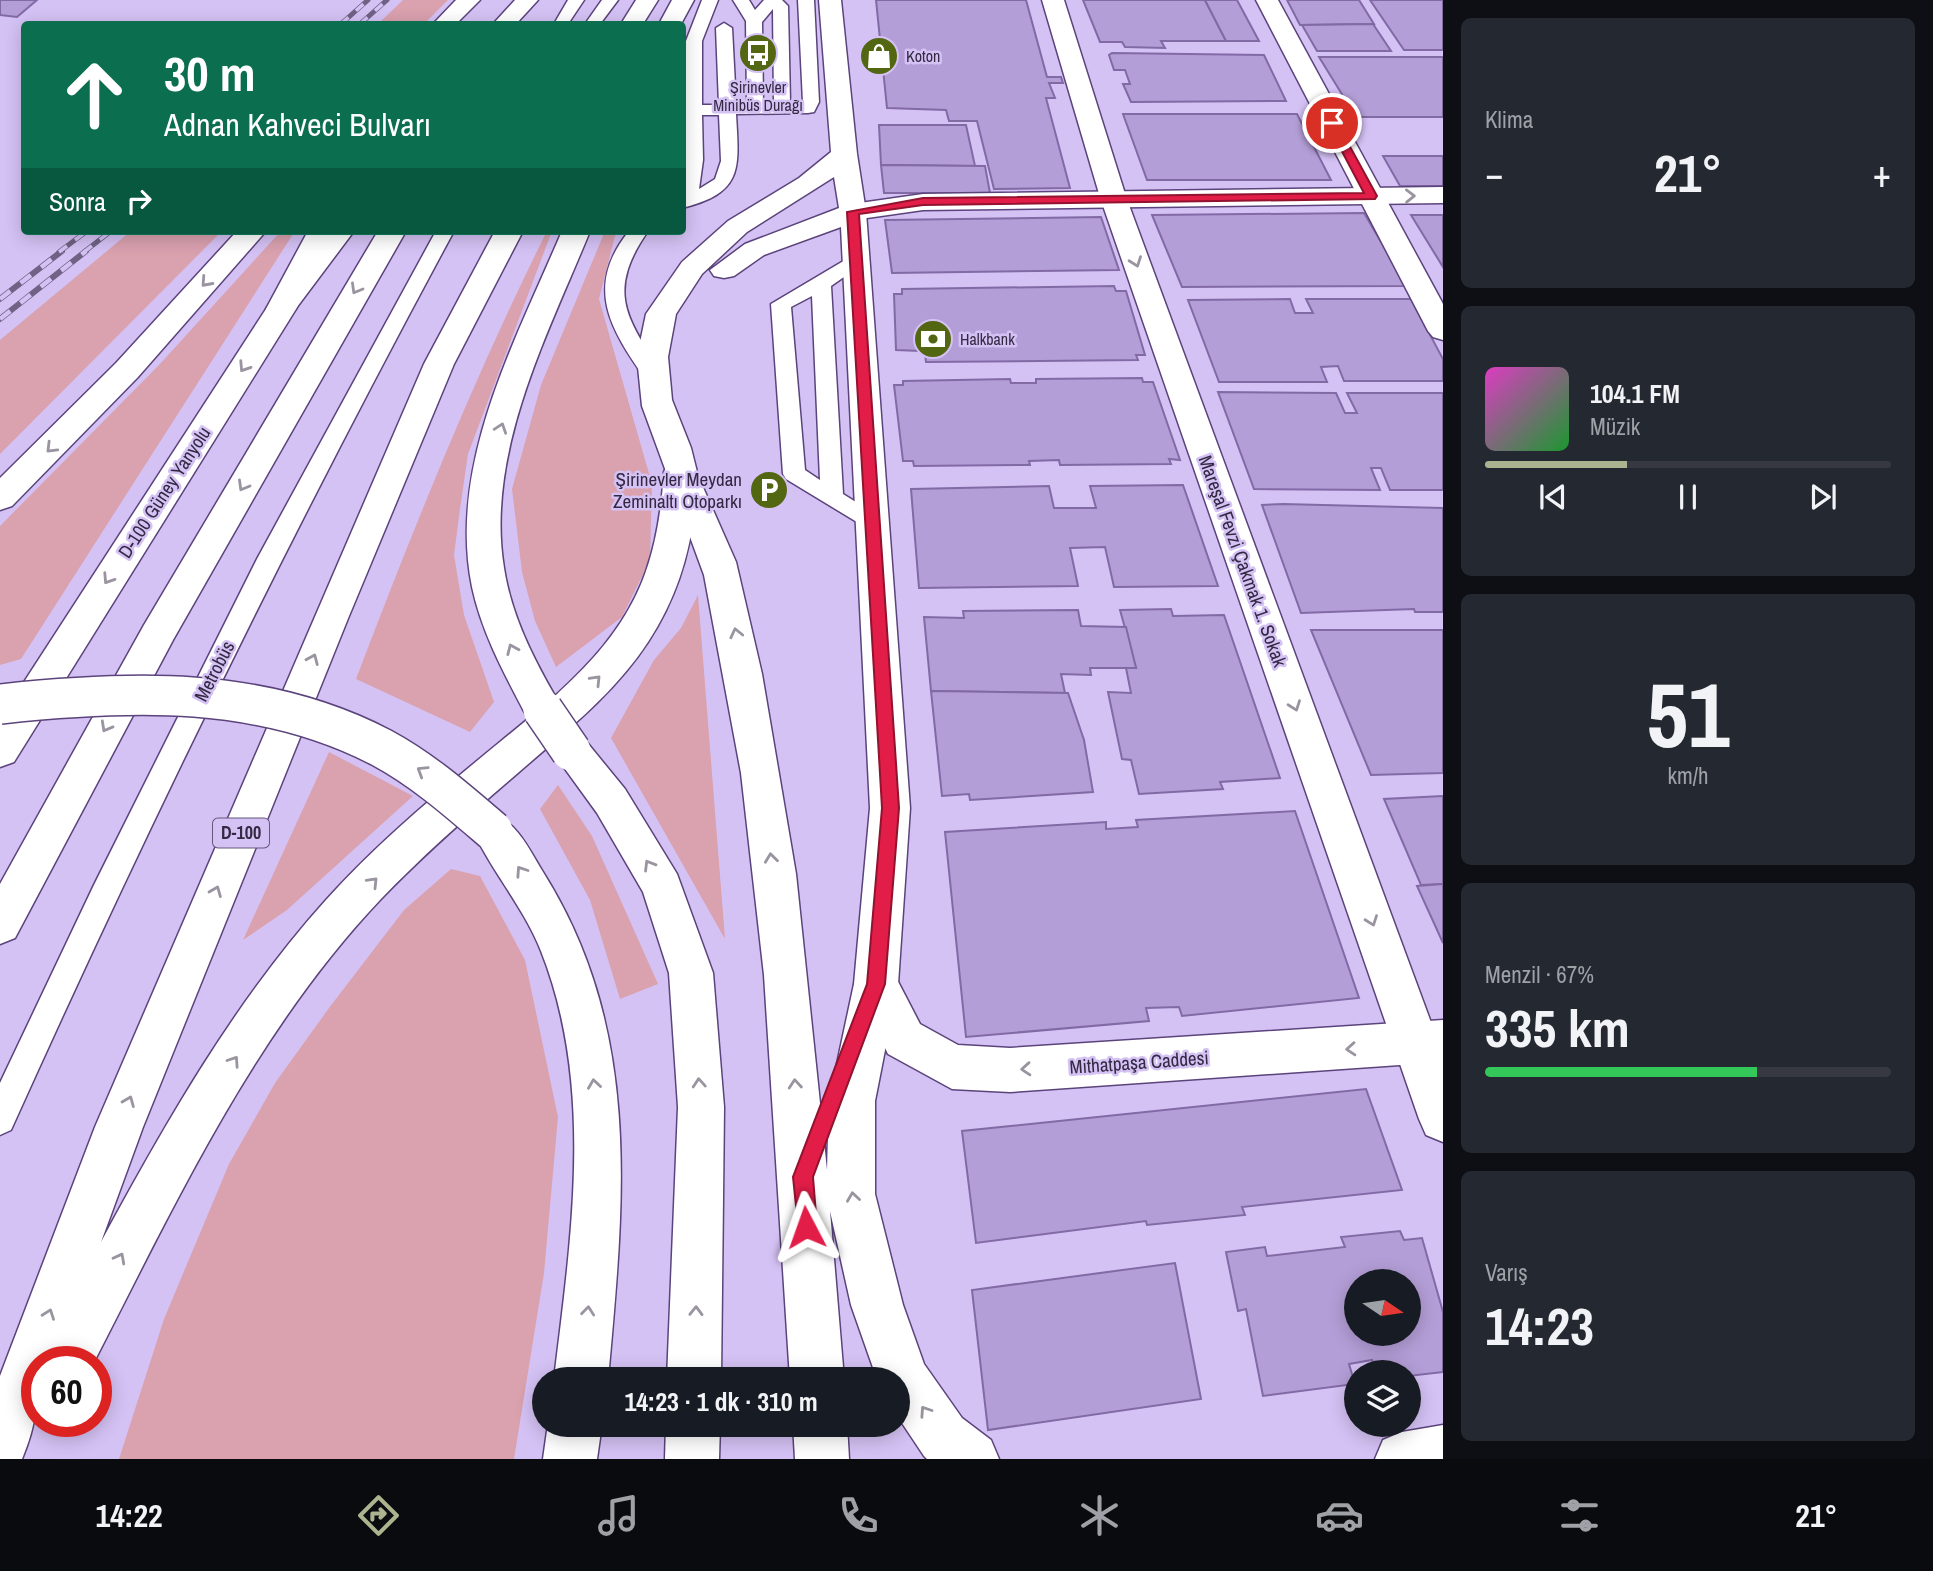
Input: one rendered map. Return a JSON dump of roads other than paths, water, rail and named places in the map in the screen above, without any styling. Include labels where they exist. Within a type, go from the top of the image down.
[{"type":"main road","points":[[447,21],[469,0]]},
{"type":"main road","points":[[476,21],[494,0]]},
{"type":"main road","points":[[507,21],[527,0]]},
{"type":"main road","points":[[533,21],[548,0]]},
{"type":"main road","points":[[634,21],[648,0]]},
{"type":"main road","points":[[672,21],[683,0]]},
{"type":"main road","points":[[830,0],[857,259],[890,808],[876,984],[852,1101],[851,1194],[877,1305],[904,1380],[943,1437],[972,1459]]},
{"type":"main road","name":"Mareşal Fevzi Çakmak 1. Sokak","points":[[1053,0],[1113,197],[1429,1043],[1443,1119]]},
{"type":"main road","points":[[1266,0],[1443,331]]},
{"type":"main road","points":[[74,1346],[216,1088],[323,934],[412,840],[576,701],[617,658],[648,611],[667,568],[678,526],[680,472],[676,447],[656,400],[654,365],[661,314],[696,262],[765,208],[800,191],[827,173],[844,153]]},
{"type":"main road","points":[[654,365],[698,296],[727,267],[766,241],[835,221],[853,212],[923,202],[1113,197],[1443,195]]},
{"type":"main road","points":[[0,498],[127,370],[248,235]]},
{"type":"main road","name":"D-100 Güney Yanyolu","points":[[0,751],[281,309],[321,235]]},
{"type":"main road","points":[[281,309],[337,235]]},
{"type":"main road","points":[[0,925],[157,635],[390,235]]},
{"type":"main road","name":"D-100","points":[[0,1447],[119,1127],[331,616],[439,364],[507,235]]},
{"type":"main road","points":[[574,235],[496,442],[486,492],[484,546],[491,592],[504,633],[542,710],[611,801],[662,887],[691,973],[701,1107],[694,1367]]},
{"type":"main road","points":[[680,472],[719,561],[744,666],[765,801],[784,961],[816,1367]]},
{"type":"main road","points":[[0,705],[98,692],[165,692],[265,705],[309,718],[390,752],[437,781],[493,831],[531,886],[564,955],[587,1036],[596,1096],[599,1190],[582,1367]]},
{"type":"main road","points":[[803,1177],[876,984]]},
{"type":"main road","name":"Mithatpaşa Caddesi","points":[[876,984],[904,1039],[952,1068],[1010,1070],[1429,1043]]},
{"type":"main road","points":[[12,1459],[24,1437]]},
{"type":"main road","points":[[570,1459],[573,1437]]},
{"type":"main road","points":[[692,1459],[693,1437]]},
{"type":"main road","points":[[821,1437],[822,1459]]},
{"type":"main road","points":[[1402,1459],[1443,1452]]},
{"type":"lane","points":[[563,21],[576,0]]},
{"type":"lane","points":[[594,21],[610,0]]},
{"type":"lane","points":[[686,196],[694,160],[697,29],[710,0]]},
{"type":"lane","points":[[741,0],[754,24],[755,109]]},
{"type":"lane","points":[[697,29],[754,24],[772,0],[780,6],[782,109]]},
{"type":"lane","points":[[694,110],[808,107],[811,102],[806,0]]},
{"type":"lane","points":[[686,201],[720,187],[726,179],[730,162],[724,28]]},
{"type":"lane","name":"Metrobüs","points":[[0,1119],[92,915],[340,421],[443,235]]},
{"type":"lane","points":[[635,235],[626,244],[616,265],[613,296],[627,340],[654,365]]},
{"type":"lane","points":[[857,259],[850,267],[781,304],[794,474],[832,495],[875,525]]},
{"type":"lane","points":[[821,283],[832,495]]},
{"type":"railway","points":[[344,21],[368,0]]},
{"type":"railway","points":[[363,21],[387,0]]},
{"type":"railway","points":[[59,252],[82,235]]},
{"type":"railway","points":[[84,252],[106,235]]},
{"type":"railway","points":[[0,299],[62,251]]},
{"type":"railway","points":[[0,319],[86,251]]},
{"type":"place","name":"Şirinevler Minibüs Durağı","points":[[758,53]]},
{"type":"place","name":"Koton","points":[[879,56]]},
{"type":"place","name":"Halkbank","points":[[933,339]]},
{"type":"place","name":"Şirinevler Meydan Zeminaltı Otoparkı","points":[[769,490]]}]
